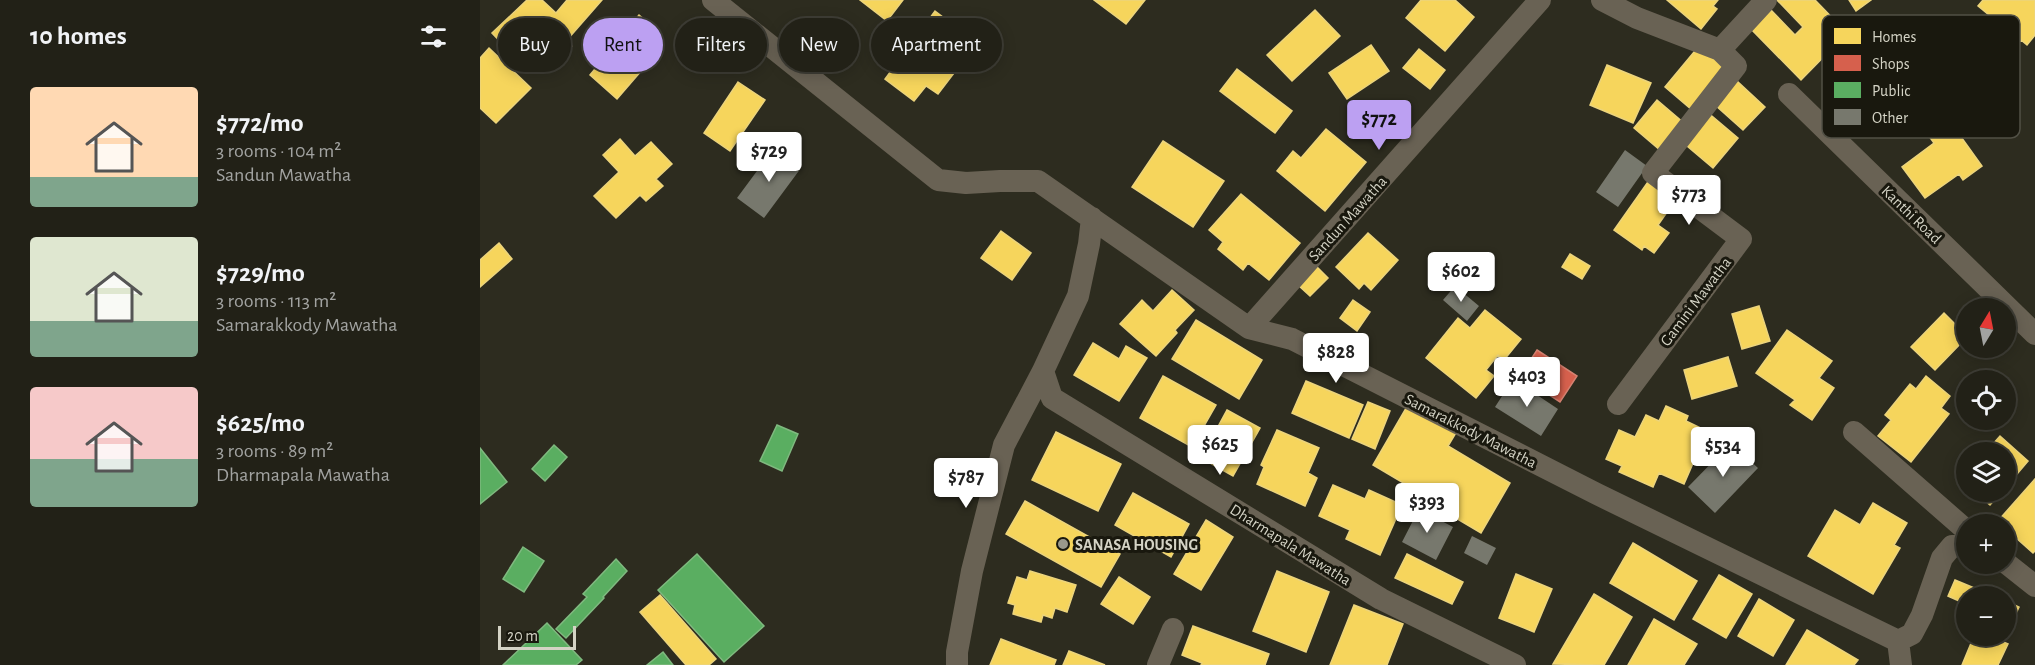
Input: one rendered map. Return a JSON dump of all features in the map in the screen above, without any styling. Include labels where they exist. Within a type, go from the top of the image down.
[{"type":"street","name":"Samarakkody Mawatha","points":[[713,0],[938,180],[966,183],[1000,180],[1038,181],[1249,328],[1292,339],[1597,494],[1898,641]]},
{"type":"street","name":"Sandun Mawatha","points":[[1249,328],[1540,0]]},
{"type":"street","points":[[1602,0],[1637,18],[1720,50],[1766,0]]},
{"type":"street","name":"Gamini Mawatha","points":[[1618,404],[1741,239],[1653,172],[1736,66],[1720,50]]},
{"type":"street","name":"Kanthi Road","points":[[1789,94],[1822,126]]},
{"type":"street","name":"Kanthi Road","points":[[1834,138],[2035,334]]},
{"type":"street","points":[[957,665],[957,652],[972,570],[1004,445],[1043,371],[1078,296],[1092,218]]},
{"type":"street","name":"Dharmapala Mawatha","points":[[1043,371],[1052,398],[1381,599],[1515,665]]},
{"type":"street","points":[[1854,432],[1956,521]]},
{"type":"street","points":[[1901,665],[1898,641],[1912,634],[1922,615],[1942,558],[1952,546],[1956,546]]},
{"type":"street","points":[[2016,571],[2035,586]]},
{"type":"street","points":[[1158,665],[1173,629]]},
{"type":"building: Homes","points":[[527,0],[542,0],[556,13],[567,0],[602,0],[586,18],[583,18],[583,22],[571,35],[571,18],[508,18]]},
{"type":"building: Homes","points":[[860,0],[903,0],[889,18],[883,18]]},
{"type":"building: Homes","points":[[1094,0],[1145,0],[1126,24]]},
{"type":"building: Homes","points":[[1421,0],[1455,0],[1474,17],[1445,51],[1406,18]]},
{"type":"building: Homes","points":[[1667,0],[1718,0],[1713,6],[1717,9],[1701,29]]},
{"type":"building: Homes","points":[[1777,0],[1815,0],[1830,15],[1822,15],[1822,59],[1801,80],[1751,29],[1771,10],[1795,35],[1803,27]]},
{"type":"building: Homes","points":[[1849,0],[1871,0],[1856,11]]},
{"type":"building: Homes","points":[[1983,0],[2035,0],[2035,35],[2027,45],[2020,41],[2020,15],[1989,15],[1978,6]]},
{"type":"building: Homes","points":[[1315,10],[1340,36],[1292,81],[1267,55]]},
{"type":"building: Homes","points":[[935,11],[944,18],[930,18]]},
{"type":"building: Homes","points":[[498,27],[498,39],[492,33]]},
{"type":"building: Homes","points":[[1371,45],[1389,71],[1347,99],[1329,73]]},
{"type":"building: Homes","points":[[1699,46],[1726,69],[1692,110],[1665,87]]},
{"type":"building: Homes","points":[[489,48],[498,57],[498,72],[514,72],[531,88],[496,123],[480,108],[480,58]]},
{"type":"building: Homes","points":[[1419,49],[1445,70],[1430,89],[1403,68]]},
{"type":"building: Homes","points":[[1607,65],[1651,83],[1633,123],[1590,105]]},
{"type":"building: Homes","points":[[1237,69],[1292,111],[1275,133],[1220,91]]},
{"type":"building: Homes","points":[[592,72],[640,72],[617,99],[590,75]]},
{"type":"building: Homes","points":[[890,72],[955,72],[938,94],[926,86],[914,101],[885,79]]},
{"type":"building: Homes","points":[[1737,81],[1765,107],[1743,130],[1715,105]]},
{"type":"building: Homes","points":[[738,82],[765,100],[730,151],[704,133]]},
{"type":"building: Homes","points":[[1657,100],[1684,123],[1661,151],[1634,128]]},
{"type":"building: Homes","points":[[1706,111],[1738,138],[1713,168],[1681,141]]},
{"type":"building: Homes","points":[[1326,129],[1366,162],[1325,211],[1277,171],[1293,151],[1301,158]]},
{"type":"building: Homes","points":[[1930,138],[1962,138],[1982,166],[1963,180],[1959,174],[1925,198],[1902,167],[1934,143]]},
{"type":"building: Homes","points":[[620,139],[635,156],[651,142],[672,164],[656,179],[663,186],[646,201],[640,195],[616,218],[594,196],[619,172],[603,155]]},
{"type":"building: Homes","points":[[1163,141],[1224,181],[1193,227],[1132,187]]},
{"type":"building: Homes","points":[[1650,179],[1677,198],[1658,225],[1669,233],[1654,253],[1644,246],[1642,250],[1614,230]]},
{"type":"building: Homes","points":[[1241,194],[1300,243],[1269,280],[1248,263],[1243,270],[1218,249],[1223,242],[1209,230]]},
{"type":"building: Homes","points":[[1001,231],[1031,253],[1012,280],[981,258]]},
{"type":"building: Homes","points":[[1368,233],[1398,260],[1371,290],[1364,283],[1359,289],[1336,267]]},
{"type":"building: Homes","points":[[499,243],[512,259],[480,287],[480,260]]},
{"type":"building: Homes","points":[[1570,254],[1590,266],[1582,279],[1562,267]]},
{"type":"building: Homes","points":[[1316,266],[1328,278],[1310,296],[1298,285]]},
{"type":"building: Homes","points":[[1172,290],[1194,310],[1175,330],[1177,333],[1156,356],[1120,324],[1142,300],[1153,311]]},
{"type":"building: Homes","points":[[1353,300],[1370,312],[1357,331],[1340,318]]},
{"type":"building: Homes","points":[[1759,306],[1770,341],[1742,349],[1732,314]]},
{"type":"building: Homes","points":[[1485,310],[1521,339],[1504,360],[1498,355],[1486,370],[1494,376],[1476,398],[1426,358],[1458,318],[1470,328]]},
{"type":"building: Homes","points":[[1944,313],[1956,325],[1956,348],[1935,370],[1911,347]]},
{"type":"building: Homes","points":[[1196,320],[1262,360],[1239,399],[1172,359]]},
{"type":"building: Homes","points":[[1787,330],[1832,361],[1819,378],[1834,388],[1812,420],[1790,405],[1795,400],[1756,373]]},
{"type":"building: Homes","points":[[1093,343],[1119,359],[1126,346],[1147,358],[1119,401],[1074,375]]},
{"type":"building: Homes","points":[[1728,357],[1737,386],[1692,399],[1684,370]]},
{"type":"building: Homes","points":[[1163,376],[1216,405],[1192,447],[1140,418]]},
{"type":"building: Homes","points":[[1926,376],[1950,396],[1941,408],[1949,414],[1911,462],[1878,436],[1891,420],[1885,415],[1910,384],[1916,389]]},
{"type":"building: Homes","points":[[1306,381],[1363,405],[1349,438],[1292,413]]},
{"type":"building: Homes","points":[[1368,402],[1390,411],[1375,449],[1352,439]]},
{"type":"building: Homes","points":[[1409,403],[1457,431],[1448,446],[1510,483],[1481,533],[1405,488],[1407,485],[1373,465]]},
{"type":"building: Homes","points":[[1666,406],[1688,416],[1686,421],[1707,431],[1684,484],[1659,473],[1653,487],[1619,472],[1622,466],[1606,459],[1619,430],[1635,437],[1646,415],[1659,421]]},
{"type":"building: Homes","points":[[1227,410],[1260,428],[1233,476],[1201,458]]},
{"type":"building: Homes","points":[[1277,430],[1319,448],[1308,473],[1317,478],[1305,506],[1257,484],[1264,467],[1261,465]]},
{"type":"building: Homes","points":[[1056,432],[1121,464],[1098,511],[1032,480]]},
{"type":"building: Homes","points":[[2000,436],[2007,442],[1995,442]]},
{"type":"building: Homes","points":[[2016,450],[2028,461],[2016,475]]},
{"type":"building: Homes","points":[[2035,479],[2035,551],[2033,553],[2016,538],[2016,514],[2004,514]]},
{"type":"building: Homes","points":[[1333,485],[1365,499],[1369,490],[1402,505],[1380,555],[1346,539],[1350,530],[1319,516]]},
{"type":"building: Homes","points":[[1133,493],[1189,524],[1171,557],[1115,525]]},
{"type":"building: Homes","name":"SANASA HOUSING","points":[[1025,501],[1120,554],[1101,587],[1006,534]]},
{"type":"building: Homes","points":[[1873,503],[1907,523],[1894,545],[1900,548],[1873,594],[1808,556],[1835,510],[1860,525]]},
{"type":"building: Homes","points":[[1206,520],[1233,537],[1201,590],[1174,574]]},
{"type":"building: Homes","points":[[1633,543],[1697,581],[1674,620],[1610,583]]},
{"type":"building: Homes","points":[[1407,554],[1463,582],[1452,604],[1395,578]]},
{"type":"building: Homes","points":[[1030,571],[1076,585],[1067,612],[1055,608],[1052,618],[1043,615],[1041,622],[1013,614],[1015,605],[1008,603],[1017,577],[1027,580]]},
{"type":"building: Homes","points":[[1277,571],[1329,592],[1306,652],[1253,631]]},
{"type":"building: Homes","points":[[1516,574],[1552,589],[1534,632],[1499,618]]},
{"type":"building: Homes","points":[[1719,575],[1752,594],[1726,638],[1693,619]]},
{"type":"building: Homes","points":[[1119,577],[1150,597],[1133,624],[1101,604]]},
{"type":"building: Homes","points":[[1955,580],[1969,586],[1956,586],[1956,600],[1948,596]]},
{"type":"building: Homes","points":[[1594,594],[1632,617],[1604,665],[1553,664]]},
{"type":"building: Homes","points":[[660,595],[716,659],[709,665],[686,665],[640,612]]},
{"type":"building: Homes","points":[[1759,599],[1794,620],[1773,656],[1738,636]]},
{"type":"building: Homes","points":[[1354,605],[1403,624],[1387,665],[1330,665]]},
{"type":"building: Homes","points":[[1654,619],[1697,644],[1684,665],[1628,665]]},
{"type":"building: Homes","points":[[1193,626],[1269,654],[1265,665],[1201,665],[1202,663],[1182,655]]},
{"type":"building: Homes","points":[[1807,630],[1858,660],[1854,665],[1786,665]]},
{"type":"building: Homes","points":[[1001,639],[1056,660],[1054,665],[990,665]]},
{"type":"building: Homes","points":[[1970,646],[2007,646],[1998,665],[1962,665]]},
{"type":"building: Homes","points":[[1069,651],[1105,665],[1063,665]]},
{"type":"building: Shops","points":[[1537,350],[1577,376],[1560,402],[1520,376]]},
{"type":"building: Public","points":[[777,425],[798,434],[782,471],[760,461]]},
{"type":"building: Public","points":[[554,445],[567,457],[545,481],[532,469]]},
{"type":"building: Public","points":[[480,448],[507,482],[480,504]]},
{"type":"building: Public","points":[[523,547],[544,561],[524,592],[503,579]]},
{"type":"building: Public","points":[[697,554],[764,626],[724,662],[658,590]]},
{"type":"building: Public","points":[[616,559],[627,571],[566,638],[556,629],[587,597],[583,594]]},
{"type":"building: Public","points":[[547,623],[582,660],[576,665],[503,665]]},
{"type":"building: Public","points":[[663,652],[673,665],[647,665]]},
{"type":"building: Other","points":[[774,148],[801,168],[764,218],[737,198]]},
{"type":"building: Other","points":[[1625,150],[1647,166],[1618,207],[1596,192]]},
{"type":"building: Other","points":[[1455,286],[1479,306],[1467,321],[1443,300]]},
{"type":"building: Other","points":[[1513,379],[1558,409],[1541,436],[1495,407]]},
{"type":"building: Other","points":[[1731,443],[1758,468],[1715,513],[1688,487]]},
{"type":"building: Other","points":[[1419,509],[1453,527],[1436,560],[1402,542]]},
{"type":"building: Other","points":[[1472,536],[1496,548],[1487,565],[1464,553]]},
{"type":"place","name":"SANASA HOUSING","points":[[1063,544]]}]
